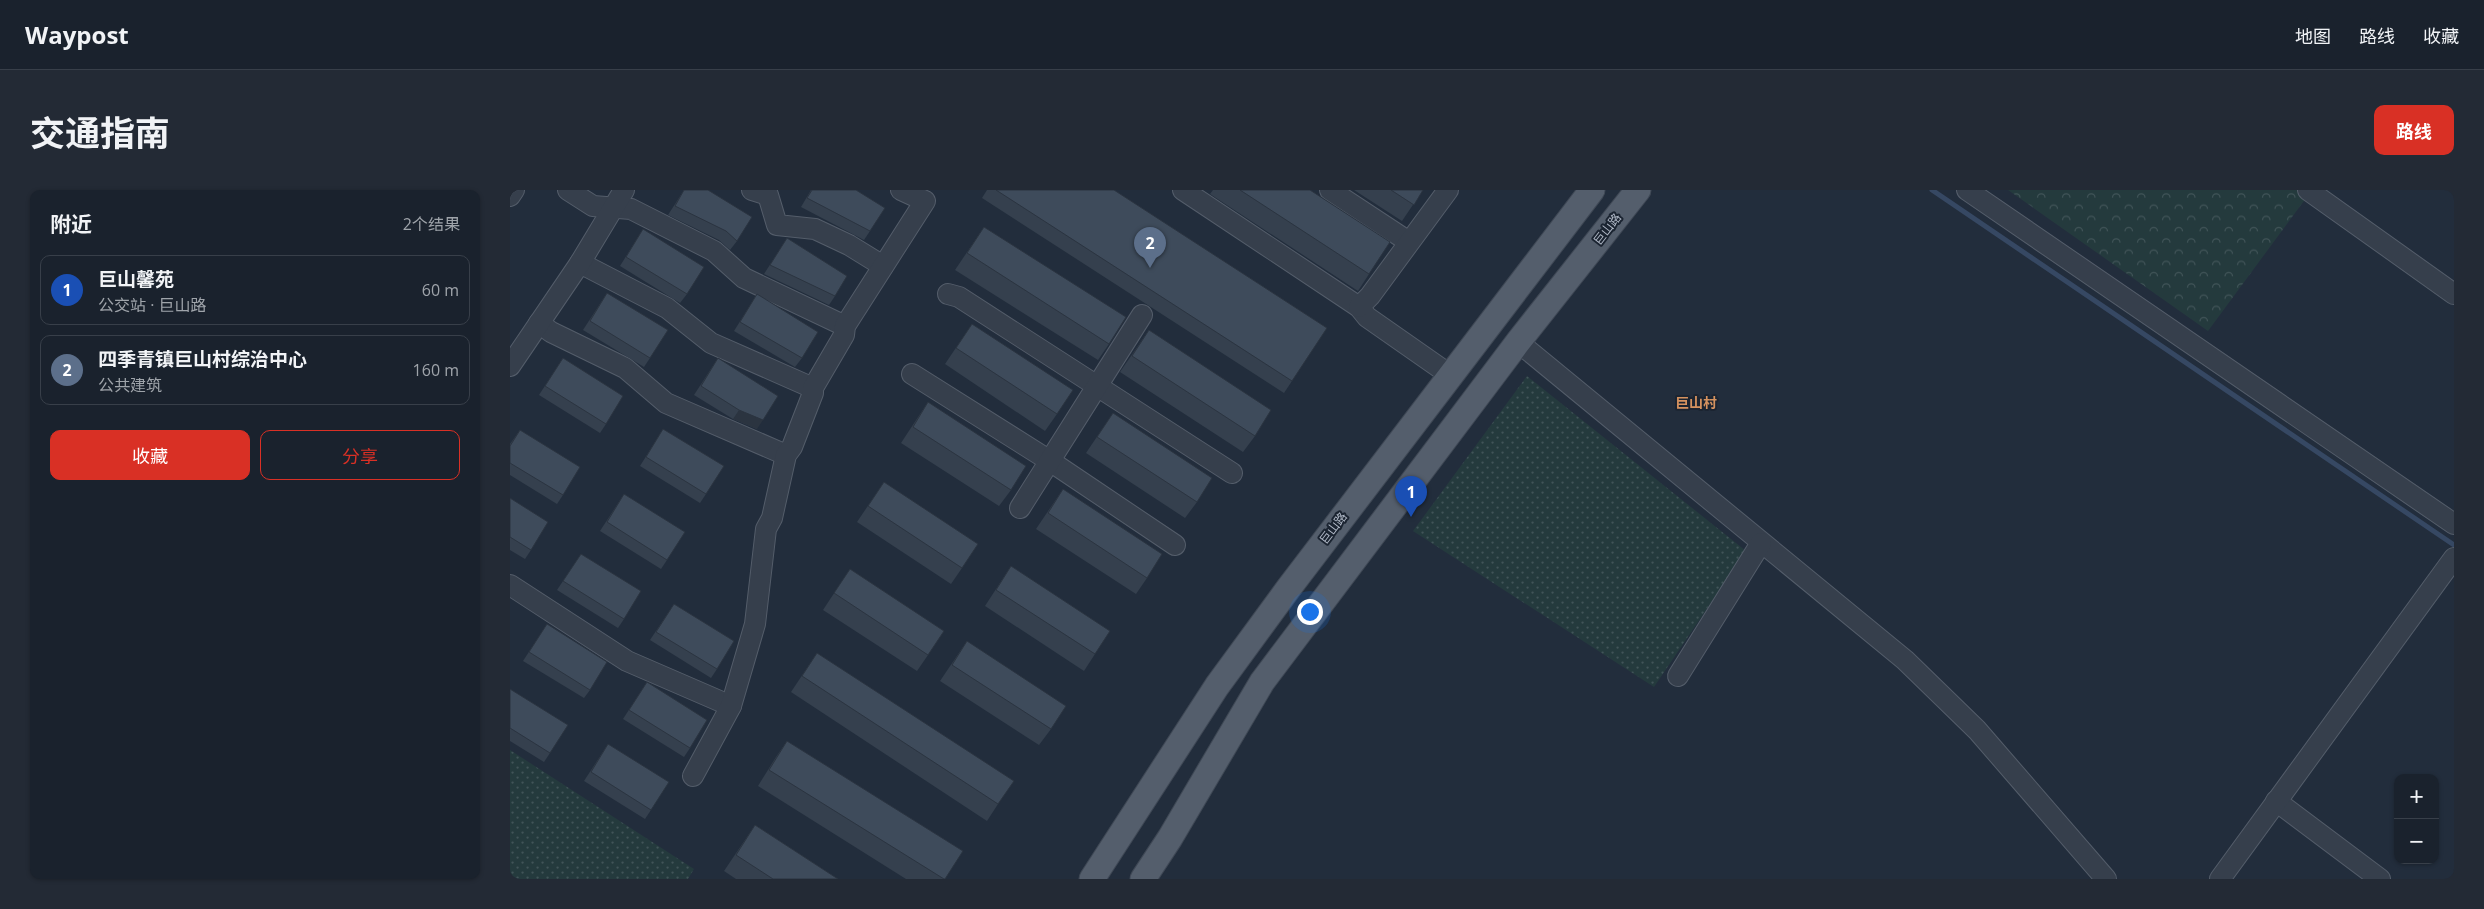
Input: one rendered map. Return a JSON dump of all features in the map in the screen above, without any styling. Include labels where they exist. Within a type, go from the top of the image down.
[{"type":"main road","name":"巨山路","points":[[1092,879],[1217,686],[1315,551],[1592,190]]},
{"type":"main road","name":"巨山路","points":[[1143,879],[1170,838],[1262,682],[1518,342],[1638,190]]},
{"type":"street","points":[[510,196],[514,190]]},
{"type":"street","points":[[568,190],[592,206],[631,209],[714,251],[744,278],[845,326]]},
{"type":"street","points":[[510,366],[580,263],[624,190]]},
{"type":"street","points":[[752,190],[768,195],[777,225],[814,229],[849,245],[883,266]]},
{"type":"street","points":[[693,776],[731,706],[755,624],[766,529],[772,518],[786,455],[792,447],[814,393],[813,388],[844,335],[845,326],[925,201],[901,190]]},
{"type":"street","points":[[1184,190],[1358,307],[1367,317],[1450,375]]},
{"type":"street","points":[[1330,190],[1409,242]]},
{"type":"street","points":[[1358,307],[1370,296],[1448,190]]},
{"type":"street","points":[[1967,190],[2454,524]]},
{"type":"street","points":[[2308,190],[2454,294]]},
{"type":"street","points":[[580,263],[667,308],[710,343],[813,388]]},
{"type":"street","points":[[948,294],[960,297],[1232,473]]},
{"type":"street","points":[[1020,508],[1142,315]]},
{"type":"street","points":[[539,323],[551,332],[625,368],[666,402],[786,455]]},
{"type":"street","points":[[1518,342],[1905,660],[1971,724],[2106,879]]},
{"type":"street","points":[[912,374],[1050,461],[1175,545]]},
{"type":"street","points":[[1678,676],[1761,543]]},
{"type":"street","points":[[2220,879],[2454,558]]},
{"type":"street","points":[[510,585],[627,661],[731,706]]},
{"type":"street","points":[[2276,801],[2380,879]]},
{"type":"green space","points":[[2008,190],[2312,190],[2208,331]]},
{"type":"green space","points":[[1527,376],[1746,551],[1654,687],[1413,531]]},
{"type":"green space","points":[[510,750],[694,869],[688,879],[510,879]]},
{"type":"building","points":[[684,190],[708,190],[752,217],[737,241],[726,231],[675,206]]},
{"type":"building","points":[[812,190],[856,190],[885,208],[870,231],[807,198]]},
{"type":"building","points":[[996,190],[1114,190],[1327,328],[1292,381]]},
{"type":"building","points":[[1240,190],[1310,190],[1390,242],[1369,274]]},
{"type":"building","points":[[1391,190],[1423,190],[1414,205]]},
{"type":"building","points":[[984,227],[1126,317],[1109,344],[967,253]]},
{"type":"building","points":[[643,229],[704,267],[687,294],[626,257]]},
{"type":"building","points":[[787,238],[847,276],[835,296],[770,265]]},
{"type":"building","points":[[607,293],[668,330],[650,358],[590,321]]},
{"type":"building","points":[[757,294],[818,332],[802,358],[740,322]]},
{"type":"building","points":[[972,324],[1073,390],[1057,414],[956,348]]},
{"type":"building","points":[[1149,330],[1271,410],[1255,436],[1132,356]]},
{"type":"building","points":[[563,358],[623,396],[606,424],[545,386]]},
{"type":"building","points":[[718,358],[778,396],[763,420],[739,410],[701,386]]},
{"type":"building","points":[[928,402],[1026,466],[1011,490],[913,427]]},
{"type":"building","points":[[1113,413],[1212,478],[1197,502],[1097,437]]},
{"type":"building","points":[[663,429],[724,466],[706,494],[646,457]]},
{"type":"building","points":[[520,430],[580,467],[563,495],[510,463],[510,446]]},
{"type":"building","points":[[884,482],[978,544],[962,568],[868,506]]},
{"type":"building","points":[[1063,489],[1162,554],[1147,578],[1048,513]]},
{"type":"building","points":[[624,494],[685,532],[667,560],[607,522]]},
{"type":"building","points":[[510,498],[548,522],[531,550],[510,537]]},
{"type":"building","points":[[581,554],[641,591],[624,619],[563,581]]},
{"type":"building","points":[[1011,566],[1110,631],[1095,654],[996,590]]},
{"type":"building","points":[[850,569],[944,631],[928,655],[834,593]]},
{"type":"building","points":[[674,604],[734,641],[717,669],[656,632]]},
{"type":"building","points":[[547,624],[607,662],[590,690],[529,652]]},
{"type":"building","points":[[967,641],[1066,706],[1051,729],[952,665]]},
{"type":"building","points":[[817,653],[1014,781],[998,804],[802,676]]},
{"type":"building","points":[[647,682],[707,720],[690,748],[629,710]]},
{"type":"building","points":[[510,689],[568,725],[550,753],[510,728]]},
{"type":"building","points":[[787,741],[963,851],[945,879],[769,770]]},
{"type":"building","points":[[608,744],[669,782],[651,810],[591,772]]},
{"type":"building","points":[[755,825],[838,879],[773,879],[736,855]]},
{"type":"waterway","points":[[1932,190],[2454,545]]},
{"type":"place","name":"四季青镇巨山村综治中心","points":[[1150,268]]},
{"type":"place","name":"巨山馨苑","points":[[1411,517]]},
{"type":"district","name":"巨山村","points":[[1696,402]]}]
